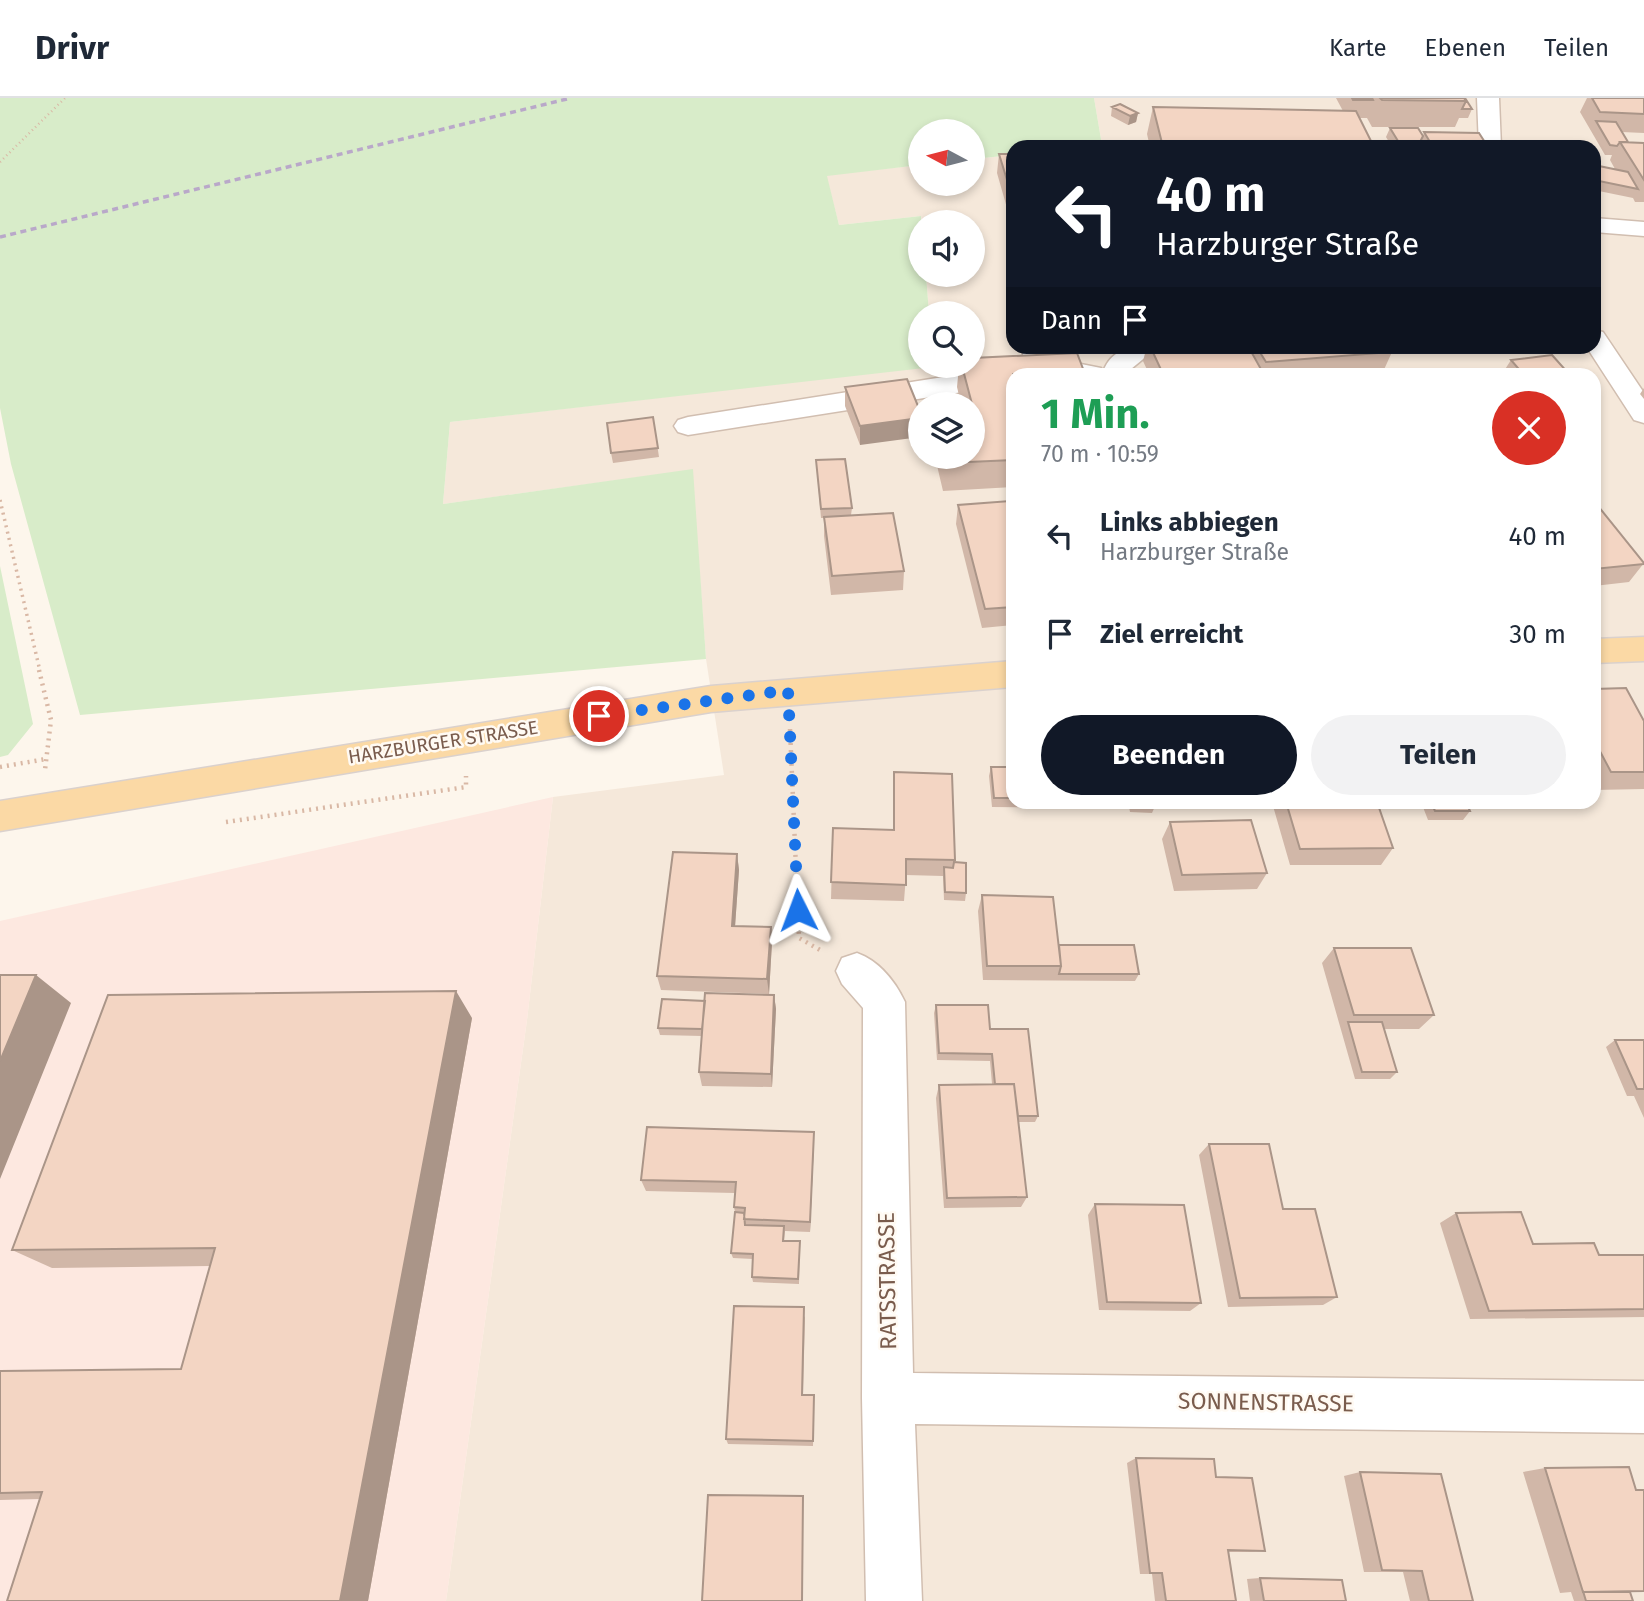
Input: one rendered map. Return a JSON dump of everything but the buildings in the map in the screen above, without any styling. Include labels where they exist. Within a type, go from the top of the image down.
[{"type":"main road","points":[[1601,650],[1644,649]]},
{"type":"main road","name":"HARZBURGER STRASSE","points":[[0,816],[625,711],[788,690],[1006,674]]},
{"type":"street","points":[[1488,98],[1490,140]]},
{"type":"street","points":[[1601,226],[1644,229]]},
{"type":"street","points":[[1601,349],[1644,414]]},
{"type":"street","points":[[1118,368],[1135,354]]},
{"type":"street","points":[[1014,368],[1037,355],[1074,368]]},
{"type":"street","points":[[688,426],[994,379],[1006,372]]},
{"type":"street","name":"RATSSTRASSE","points":[[857,971],[884,1002],[888,1398],[894,1601]]},
{"type":"street","name":"SONNENSTRASSE","points":[[888,1398],[1644,1407]]},
{"type":"path","points":[[0,162],[65,98]]},
{"type":"path","points":[[0,500],[51,720],[46,759],[0,767]]},
{"type":"path","points":[[788,690],[799,938],[857,971]]},
{"type":"shaded area","points":[[1094,98],[1644,98],[1644,1601],[446,1601],[527,1020],[553,797],[724,775],[706,659],[692,470],[443,504],[450,422],[908,369],[908,378],[985,378],[985,301],[928,301],[927,287],[985,287],[985,210],[908,210],[908,217],[839,225],[826,175],[908,166],[908,196],[985,196],[985,158],[1006,156],[1006,354],[1601,354],[1601,140],[1101,140]]},
{"type":"shaded area","points":[[553,797],[527,1020],[446,1601],[0,1601],[0,921]]},
{"type":"green space","points":[[0,98],[1094,98],[1101,140],[1006,140],[1006,156],[985,158],[985,119],[908,119],[908,166],[827,176],[839,225],[908,217],[908,287],[927,287],[928,301],[908,301],[908,370],[450,422],[443,504],[693,469],[706,659],[80,715],[11,464],[0,408]]},
{"type":"green space","points":[[0,566],[33,724],[8,755],[0,757]]},
{"type":"railway","points":[[0,237],[571,98]]},
{"type":"route","points":[[599,716],[788,690],[798,910]]}]
